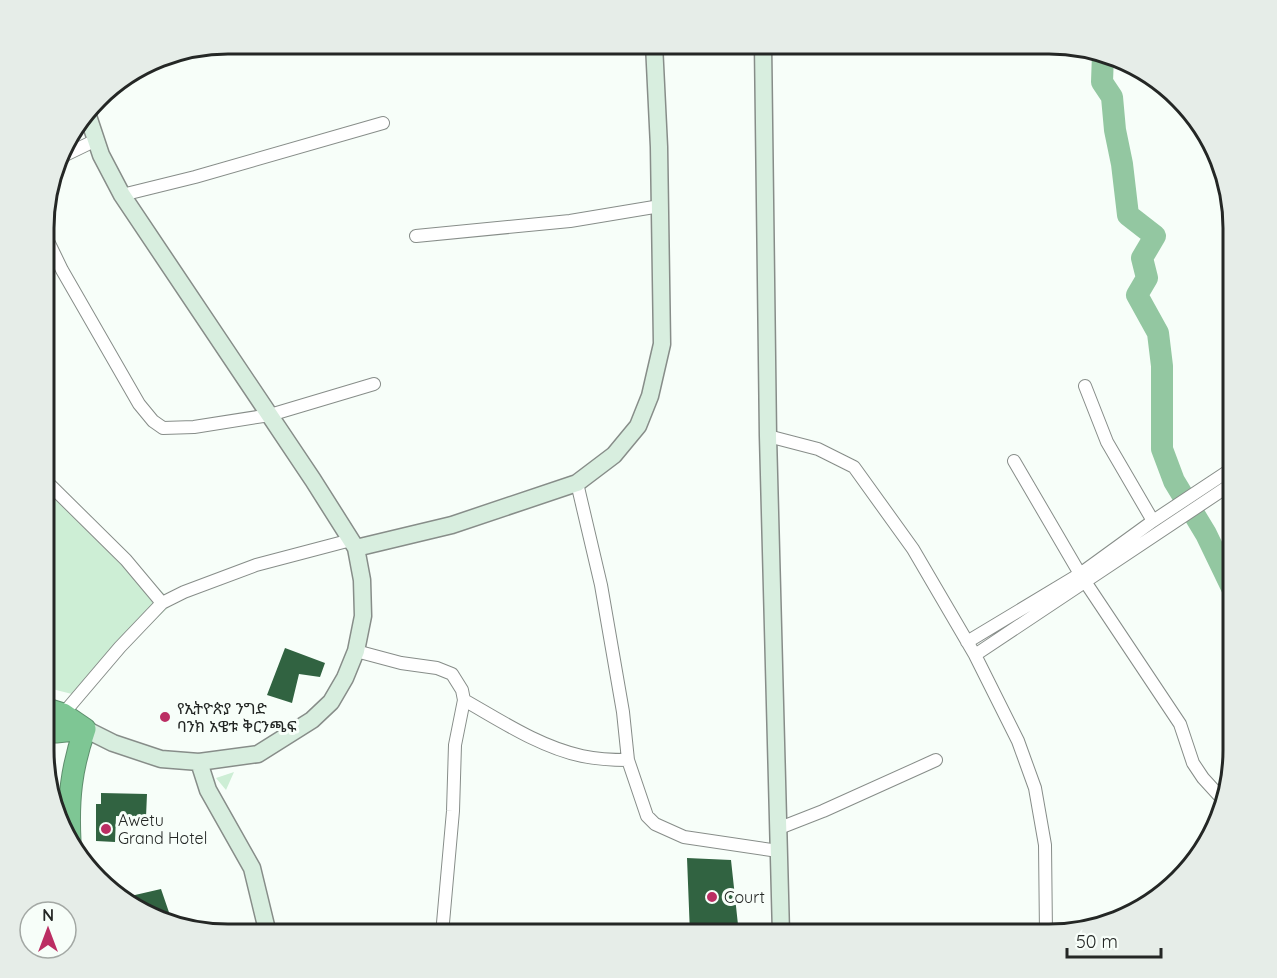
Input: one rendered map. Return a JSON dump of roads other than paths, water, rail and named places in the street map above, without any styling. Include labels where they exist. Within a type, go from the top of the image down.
[{"type":"highway","points":[[54,712],[85,729]]},
{"type":"highway","points":[[54,731],[85,729]]},
{"type":"highway","points":[[69,821],[71,782],[76,756],[85,729]]},
{"type":"street","points":[[54,710],[162,603],[184,592],[256,565],[452,525],[577,483],[614,455],[638,426],[650,396],[662,344],[654,54]]},
{"type":"street","points":[[764,54],[768,436],[781,924]]},
{"type":"street","points":[[85,729],[113,743],[161,759],[199,762],[258,754],[312,720],[331,702],[345,678],[356,651],[363,616],[362,580],[353,544],[270,415],[122,195],[101,155],[90,122]]},
{"type":"street","points":[[122,195],[195,177],[383,123]]},
{"type":"street","points":[[72,152],[96,140]]},
{"type":"street","points":[[416,236],[561,222],[660,206]]},
{"type":"street","points":[[54,254],[139,404],[153,421],[163,428],[177,429],[270,415],[374,384]]},
{"type":"street","points":[[1085,386],[1107,442],[1154,521]]},
{"type":"street","points":[[768,436],[818,449],[854,467],[913,549],[975,655],[1018,741],[1035,788],[1045,846],[1046,924]]},
{"type":"street","points":[[1014,461],[1083,578],[1180,724],[1193,763],[1217,794]]},
{"type":"street","points":[[967,642],[1083,578],[1154,521],[1223,475]]},
{"type":"street","points":[[577,483],[602,585],[623,712],[628,760],[647,816],[655,824],[684,837],[778,851]]},
{"type":"street","points":[[54,489],[126,560],[162,603]]},
{"type":"street","points":[[975,655],[1083,578],[1223,489]]},
{"type":"street","points":[[356,651],[401,663],[437,668],[452,674],[462,690],[464,700],[455,745],[453,811],[443,924]]},
{"type":"street","points":[[464,700],[555,748],[590,758],[628,760]]},
{"type":"street","points":[[777,829],[823,811],[936,760]]},
{"type":"street","points":[[199,762],[208,789],[252,868],[266,924]]},
{"type":"waterway","points":[[1103,62],[1102,82],[1112,97],[1128,215],[1155,236],[1142,258],[1147,278],[1137,295],[1158,333],[1162,366],[1162,449],[1174,481],[1206,534],[1223,569]]},
{"type":"place","name":"የኢትዮጵያ ንግድ ባንክ አዌቱ ቅርንጫፍ","points":[[165,717]]},
{"type":"place","name":"Awetu Grand Hotel","points":[[106,829]]},
{"type":"place","name":"Court","points":[[712,897]]}]
